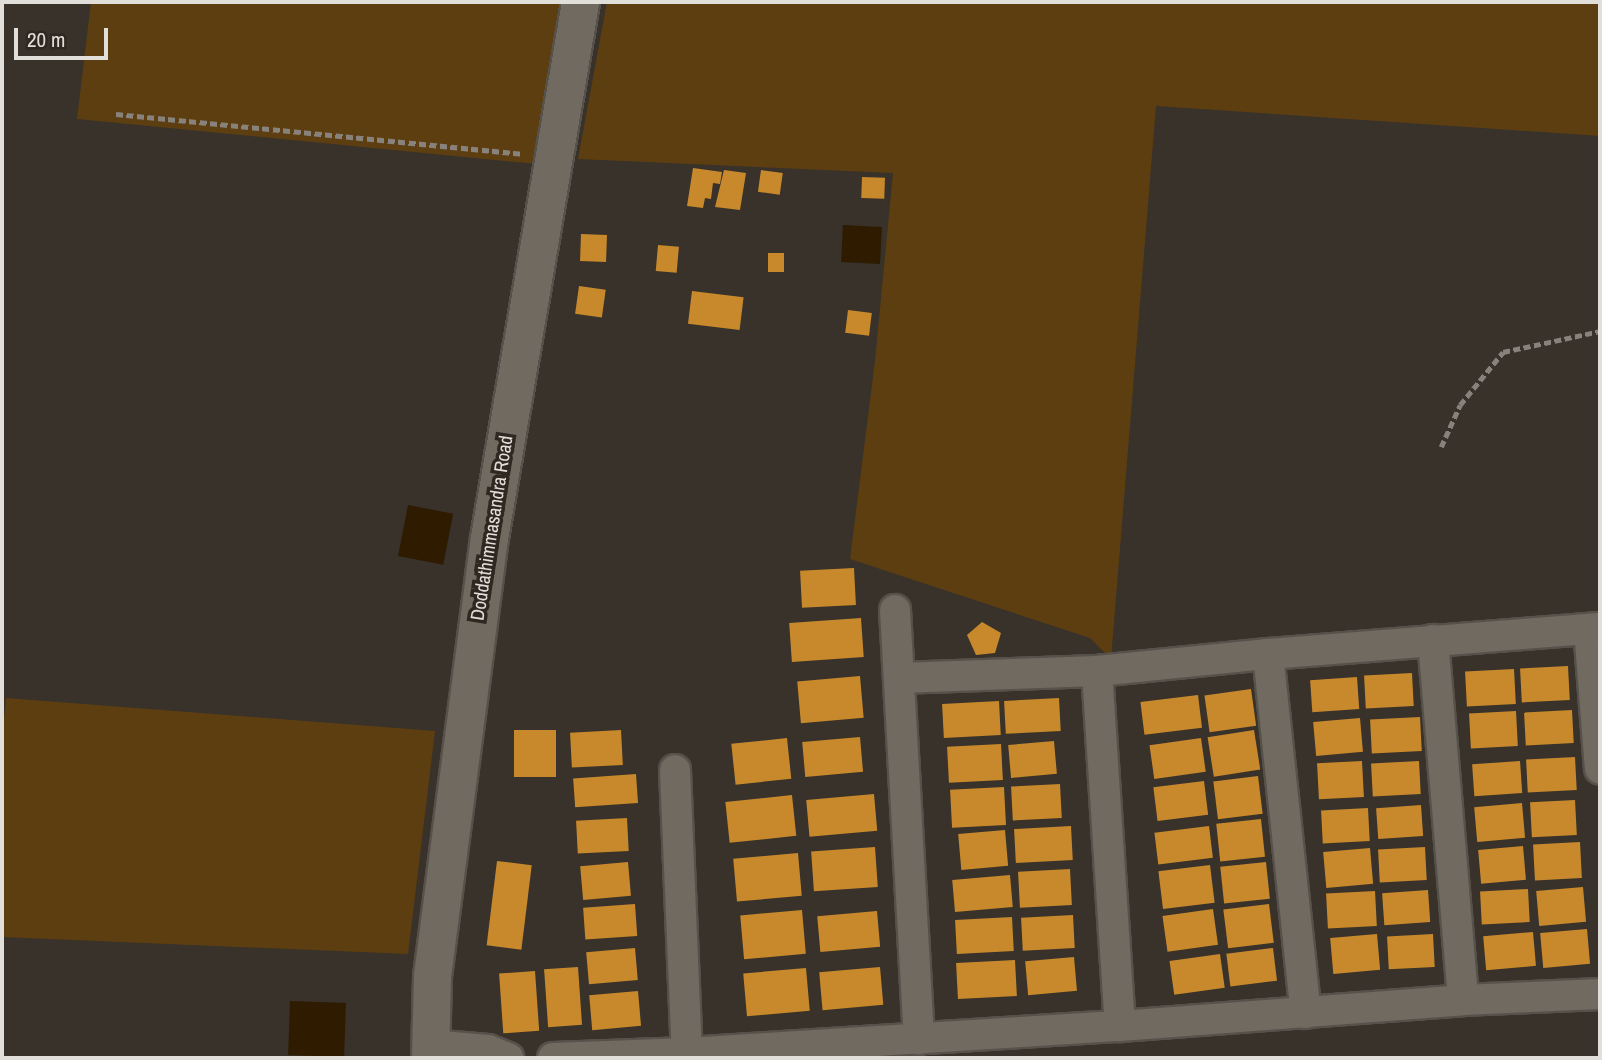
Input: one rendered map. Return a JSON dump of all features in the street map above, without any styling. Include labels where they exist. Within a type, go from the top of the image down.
[{"type":"street","name":"Doddathimmasandra Road","points":[[430,1052],[432,975],[489,538],[580,2]]},
{"type":"street","points":[[895,610],[919,1039]]},
{"type":"street","points":[[899,678],[1097,671],[1433,640],[1595,629],[1600,769]]},
{"type":"street","points":[[1433,640],[1463,1000]]},
{"type":"street","points":[[1268,654],[1306,1013]]},
{"type":"street","points":[[1097,671],[1120,1026]]},
{"type":"street","points":[[675,770],[687,1056]]},
{"type":"street","points":[[553,1058],[687,1056],[1463,1000],[1600,994]]},
{"type":"street","points":[[430,1052],[488,1050],[508,1058]]},
{"type":"path","points":[[116,114],[554,158]]},
{"type":"path","points":[[1441,447],[1460,405],[1503,352],[1600,331]]},
{"type":"shaded area","points":[[91,2],[566,2],[536,164],[77,119]]},
{"type":"shaded area","points":[[607,2],[1600,2],[1600,136],[1156,106],[1111,659],[1090,638],[850,559],[875,361],[893,173],[578,159]]},
{"type":"shaded area","points":[[843,225],[882,227],[880,264],[841,262]]},
{"type":"shaded area","points":[[408,505],[453,514],[443,565],[398,556]]},
{"type":"shaded area","points":[[6,698],[435,731],[408,954],[2,937],[2,739]]},
{"type":"shaded area","points":[[290,1001],[346,1003],[344,1057],[288,1055]]},
{"type":"building","points":[[693,168],[722,172],[720,184],[713,183],[711,199],[705,198],[703,208],[687,206]]},
{"type":"building","points":[[724,170],[746,173],[740,210],[715,207]]},
{"type":"building","points":[[761,170],[783,173],[780,195],[758,192]]},
{"type":"building","points":[[862,177],[885,178],[884,199],[861,198]]},
{"type":"building","points":[[581,234],[607,235],[606,262],[580,261]]},
{"type":"building","points":[[658,245],[679,247],[677,273],[656,271]]},
{"type":"building","points":[[768,253],[784,253],[784,272],[768,272]]},
{"type":"building","points":[[579,286],[606,290],[602,317],[575,314]]},
{"type":"building","points":[[692,291],[744,297],[740,330],[688,324]]},
{"type":"building","points":[[848,310],[872,313],[869,336],[845,333]]},
{"type":"building","points":[[854,568],[856,605],[802,608],[800,571]]},
{"type":"building","points":[[861,618],[864,657],[792,662],[789,623]]},
{"type":"building","points":[[982,622],[1001,633],[995,653],[976,655],[967,635]]},
{"type":"building","points":[[1568,666],[1570,700],[1522,702],[1520,669]]},
{"type":"building","points":[[1514,669],[1516,704],[1467,707],[1465,672]]},
{"type":"building","points":[[1412,673],[1414,706],[1366,708],[1364,676]]},
{"type":"building","points":[[860,676],[864,718],[801,723],[797,681]]},
{"type":"building","points":[[1357,677],[1359,709],[1312,712],[1310,680]]},
{"type":"building","points":[[1251,689],[1256,726],[1210,732],[1204,696]]},
{"type":"building","points":[[1198,695],[1202,728],[1144,735],[1140,702]]},
{"type":"building","points":[[1059,698],[1061,731],[1006,734],[1004,701]]},
{"type":"building","points":[[999,701],[1001,735],[944,738],[942,704]]},
{"type":"building","points":[[1572,710],[1574,743],[1526,745],[1524,713]]},
{"type":"building","points":[[1516,711],[1518,746],[1471,748],[1469,713]]},
{"type":"building","points":[[1420,717],[1422,751],[1372,754],[1370,720]]},
{"type":"building","points":[[1360,718],[1363,752],[1316,756],[1313,722]]},
{"type":"building","points":[[514,730],[556,730],[556,777],[514,777]]},
{"type":"building","points":[[621,730],[623,765],[572,768],[570,733]]},
{"type":"building","points":[[1254,730],[1260,770],[1214,777],[1208,737]]},
{"type":"building","points":[[860,737],[863,772],[805,777],[802,742]]},
{"type":"building","points":[[787,738],[791,779],[736,785],[731,744]]},
{"type":"building","points":[[1201,738],[1206,772],[1154,779],[1150,745]]},
{"type":"building","points":[[1054,741],[1057,774],[1011,778],[1008,745]]},
{"type":"building","points":[[1001,744],[1003,780],[949,783],[947,747]]},
{"type":"building","points":[[1575,757],[1577,790],[1528,793],[1526,760]]},
{"type":"building","points":[[1362,761],[1364,797],[1319,799],[1317,763]]},
{"type":"building","points":[[1419,761],[1421,794],[1373,796],[1371,764]]},
{"type":"building","points":[[1520,761],[1522,793],[1474,796],[1472,764]]},
{"type":"building","points":[[636,774],[638,803],[575,807],[573,778]]},
{"type":"building","points":[[1258,776],[1263,814],[1218,819],[1213,781]]},
{"type":"building","points":[[1204,781],[1208,815],[1158,821],[1153,787]]},
{"type":"building","points":[[1060,784],[1062,818],[1013,821],[1011,787]]},
{"type":"building","points":[[1004,787],[1006,825],[952,828],[950,790]]},
{"type":"building","points":[[874,794],[877,831],[809,837],[806,800]]},
{"type":"building","points":[[792,795],[796,836],[730,843],[725,802]]},
{"type":"building","points":[[1575,800],[1577,835],[1532,837],[1530,802]]},
{"type":"building","points":[[1522,803],[1525,838],[1477,842],[1474,807]]},
{"type":"building","points":[[1421,805],[1423,836],[1378,839],[1376,808]]},
{"type":"building","points":[[1368,808],[1370,841],[1323,843],[1321,810]]},
{"type":"building","points":[[627,818],[629,851],[578,854],[576,821]]},
{"type":"building","points":[[1261,819],[1265,857],[1220,861],[1216,824]]},
{"type":"building","points":[[1071,826],[1073,860],[1016,863],[1014,829]]},
{"type":"building","points":[[1209,826],[1213,858],[1158,864],[1154,833]]},
{"type":"building","points":[[1005,830],[1008,866],[961,870],[958,834]]},
{"type":"building","points":[[1580,842],[1582,878],[1535,880],[1533,844]]},
{"type":"building","points":[[1523,846],[1526,880],[1481,884],[1478,850]]},
{"type":"building","points":[[875,847],[878,887],[814,891],[811,851]]},
{"type":"building","points":[[1425,847],[1427,880],[1380,882],[1378,849]]},
{"type":"building","points":[[1370,848],[1373,884],[1326,888],[1323,852]]},
{"type":"building","points":[[798,853],[802,896],[737,902],[733,859]]},
{"type":"building","points":[[497,861],[532,865],[521,950],[487,945]]},
{"type":"building","points":[[628,862],[631,896],[583,900],[580,866]]},
{"type":"building","points":[[1266,862],[1270,899],[1224,904],[1220,867]]},
{"type":"building","points":[[1210,865],[1215,903],[1163,909],[1158,871]]},
{"type":"building","points":[[1070,869],[1072,905],[1020,908],[1018,872]]},
{"type":"building","points":[[1010,875],[1013,907],[955,912],[952,880]]},
{"type":"building","points":[[1583,887],[1586,922],[1539,926],[1536,891]]},
{"type":"building","points":[[1528,889],[1530,922],[1482,924],[1480,892]]},
{"type":"building","points":[[1428,890],[1430,922],[1384,925],[1382,893]]},
{"type":"building","points":[[1375,891],[1377,926],[1328,929],[1326,894]]},
{"type":"building","points":[[635,904],[637,936],[585,940],[583,908]]},
{"type":"building","points":[[1269,904],[1274,943],[1228,948],[1223,910]]},
{"type":"building","points":[[1213,909],[1218,945],[1168,952],[1162,916]]},
{"type":"building","points":[[802,910],[806,954],[744,959],[740,915]]},
{"type":"building","points":[[877,911],[880,947],[820,952],[817,916]]},
{"type":"building","points":[[1073,915],[1075,948],[1023,951],[1021,918]]},
{"type":"building","points":[[1012,917],[1014,951],[957,954],[955,920]]},
{"type":"building","points":[[1587,929],[1590,964],[1543,968],[1540,933]]},
{"type":"building","points":[[1533,932],[1536,966],[1486,970],[1483,936]]},
{"type":"building","points":[[1377,934],[1380,970],[1333,974],[1330,938]]},
{"type":"building","points":[[1433,934],[1435,967],[1389,969],[1387,936]]},
{"type":"building","points":[[635,948],[638,980],[589,984],[586,952]]},
{"type":"building","points":[[1273,948],[1277,981],[1230,986],[1226,954]]},
{"type":"building","points":[[1220,954],[1225,988],[1174,995],[1169,961]]},
{"type":"building","points":[[1074,957],[1077,991],[1028,995],[1025,961]]},
{"type":"building","points":[[1015,960],[1017,996],[958,999],[956,963]]},
{"type":"building","points":[[578,967],[582,1025],[548,1027],[544,969]]},
{"type":"building","points":[[880,967],[883,1005],[823,1010],[819,972]]},
{"type":"building","points":[[806,968],[810,1011],[747,1016],[743,973]]},
{"type":"building","points":[[535,971],[539,1031],[503,1033],[499,974]]},
{"type":"building","points":[[638,991],[641,1026],[592,1030],[589,995]]}]
